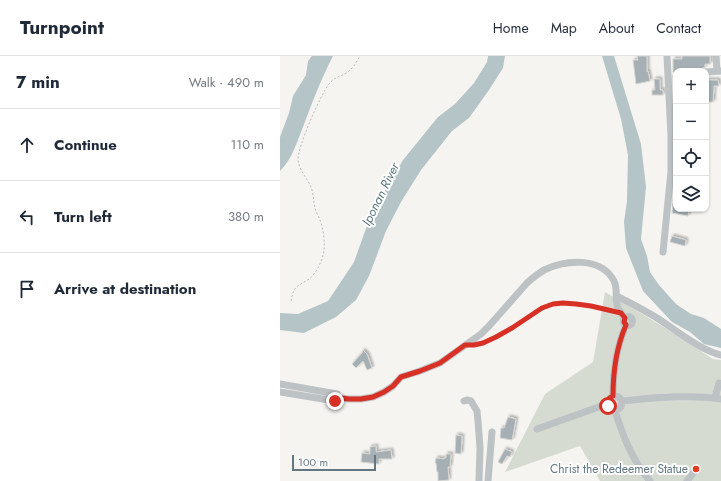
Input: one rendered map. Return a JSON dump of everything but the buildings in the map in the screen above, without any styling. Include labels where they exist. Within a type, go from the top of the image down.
[{"type":"street","points":[[663,252],[671,171],[671,136],[667,56]]},
{"type":"street","points":[[709,72],[719,71],[716,56]]},
{"type":"street","points":[[668,73],[673,73]]},
{"type":"street","points":[[280,392],[349,399],[373,397],[393,386],[401,377],[440,363],[481,334],[527,283],[543,271],[556,265],[570,262],[582,262],[598,266],[610,274],[617,289],[617,303],[624,319],[616,356],[613,378],[613,396]]},
{"type":"street","points":[[617,296],[656,317],[703,349],[714,354],[721,355]]},
{"type":"street","points":[[622,401],[679,397],[718,399],[719,383]]},
{"type":"street","points":[[280,384],[338,398]]},
{"type":"street","points":[[537,430],[607,404],[608,400],[613,396],[619,397],[622,401]]},
{"type":"street","points":[[464,401],[471,401],[477,411],[480,448],[479,481]]},
{"type":"street","points":[[615,411],[621,408],[622,401]]},
{"type":"street","points":[[607,404],[609,408],[615,411],[630,451],[650,481]]},
{"type":"street","points":[[488,481],[492,432]]},
{"type":"street","points":[[688,481],[694,472]]},
{"type":"path","points":[[291,301],[295,289],[315,273],[324,250],[320,220],[316,212],[310,186],[298,161],[298,153],[329,84],[336,78],[348,72],[360,56]]},
{"type":"path","points":[[465,345],[474,345],[490,340],[512,328],[542,308],[553,304],[576,304],[624,319]]},
{"type":"shaded area","points":[[312,56],[333,56],[293,151],[280,171],[280,137],[289,113],[293,96],[306,75],[308,61]]},
{"type":"shaded area","points":[[488,56],[505,56],[503,68],[469,118],[452,131],[421,170],[401,202],[386,231],[369,276],[356,300],[336,317],[304,333],[280,330],[280,313],[298,314],[328,301],[354,262],[368,223],[403,160],[438,117],[455,104],[474,83],[487,62]]},
{"type":"shaded area","points":[[602,56],[614,56],[641,144],[646,187],[641,239],[647,256],[650,272],[659,285],[676,304],[691,314],[704,318],[721,329],[721,348],[704,344],[690,332],[672,322],[643,291],[626,248],[624,222],[627,201],[628,155],[621,119]]},
{"type":"shaded area","points":[[605,292],[659,324],[713,359],[721,360],[721,481],[600,481],[580,446],[505,472],[545,394],[593,362]]},
{"type":"place","name":"Christ the Redeemer Statue","points":[[696,469]]},
{"type":"route","points":[[335,401],[341,398],[361,399],[373,397],[393,386],[401,377],[440,363],[465,345],[483,343],[531,317],[542,308],[553,304],[563,303],[591,306],[621,313],[625,318],[624,323],[626,325],[622,333],[616,356],[613,378],[613,396],[607,402],[608,406]]},
{"type":"water label","name":"Iponan River","points":[[380,194]]}]
